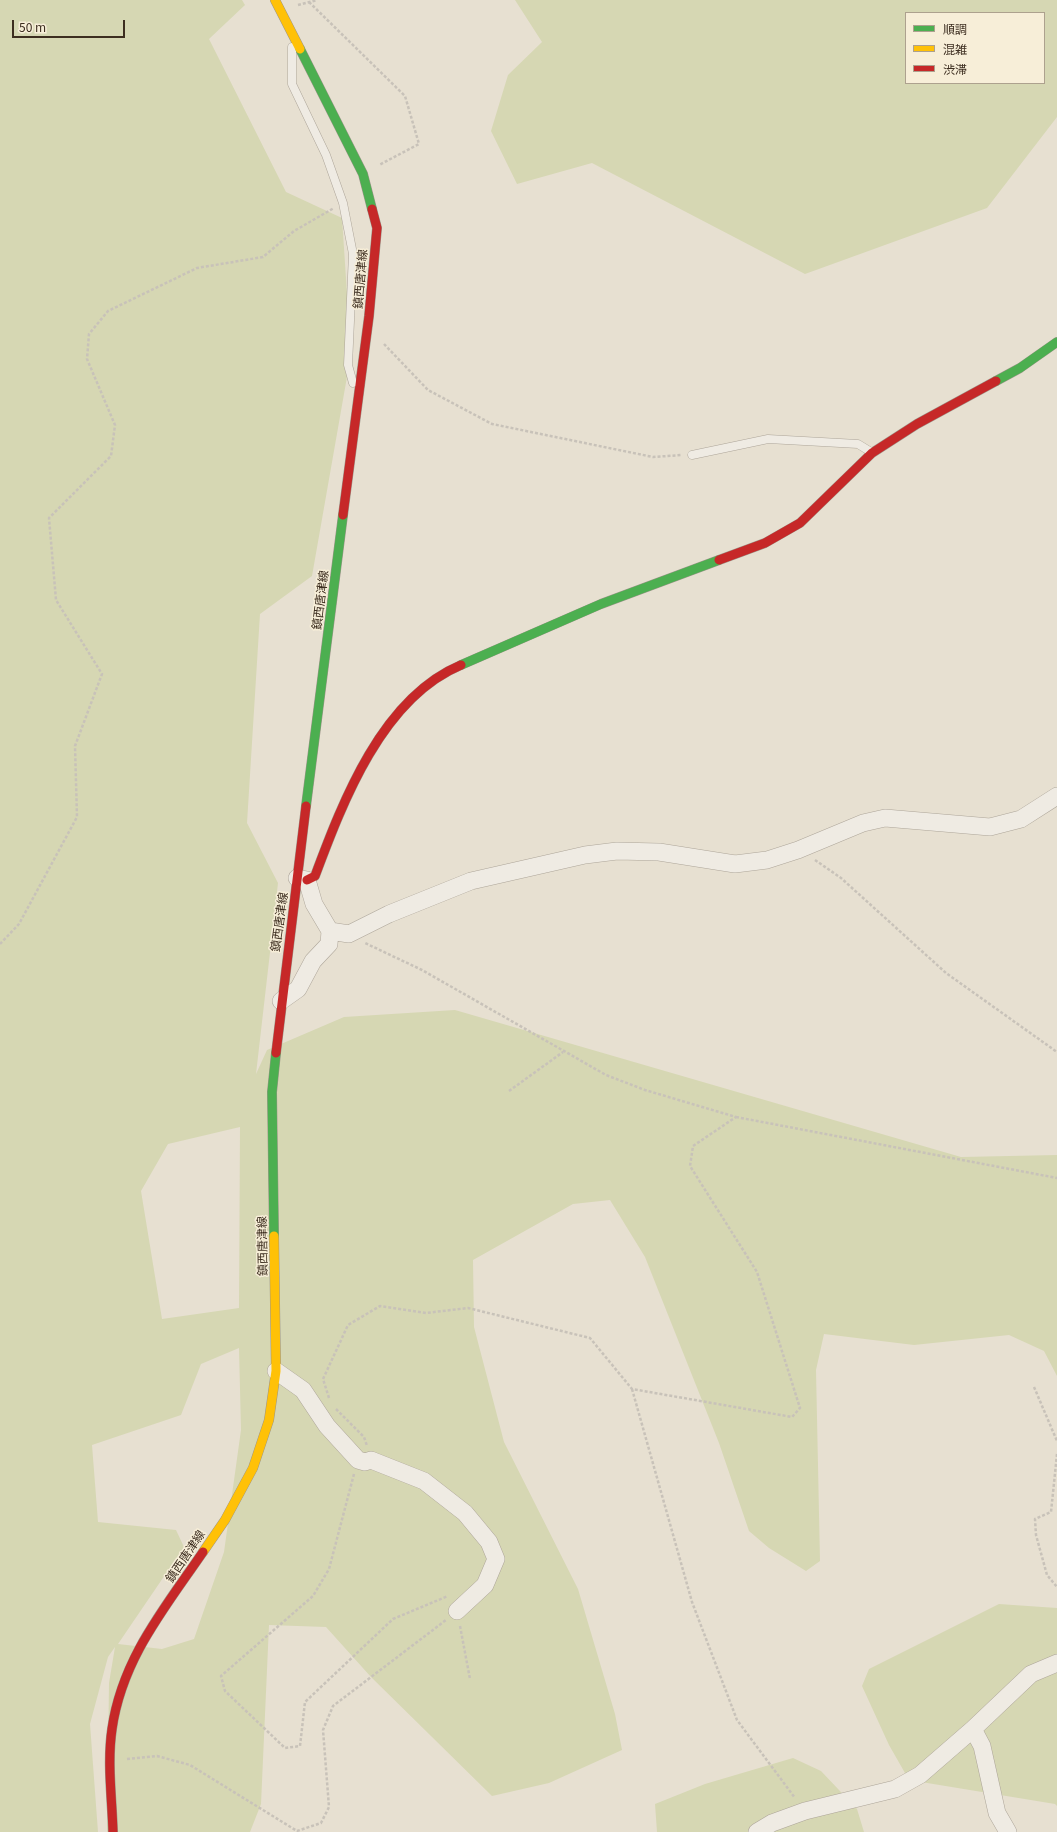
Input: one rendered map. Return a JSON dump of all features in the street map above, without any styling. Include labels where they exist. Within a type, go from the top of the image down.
[{"type":"main road","name":"鎮西唐津線","points":[[113,1832],[110,1761],[112,1728],[121,1689],[143,1639],[224,1520],[253,1468],[269,1420],[276,1371],[272,1092],[280,1001],[302,879],[369,316],[377,228],[363,174],[275,0]]},
{"type":"main road","points":[[302,879],[315,876],[335,823],[368,754],[404,706],[427,683],[456,667],[601,604],[765,543],[800,523],[872,453],[917,424],[1020,368],[1057,342]]},
{"type":"street","points":[[330,931],[349,934],[390,914],[471,880],[585,855],[617,851],[659,852],[735,864],[767,860],[798,850],[863,823],[885,818],[990,827],[1021,819],[1057,796]]},
{"type":"street","points":[[280,1001],[298,989],[314,960],[329,944],[330,931],[314,904],[302,879]]},
{"type":"street","points":[[276,1371],[303,1390],[327,1426],[364,1460],[424,1481],[465,1513],[488,1542],[496,1559],[485,1585],[457,1611]]},
{"type":"street","points":[[757,1832],[772,1823],[805,1811],[895,1789],[920,1775],[974,1729],[1031,1674],[1057,1663]]},
{"type":"street","points":[[974,1729],[982,1746],[997,1813],[1008,1832]]},
{"type":"lane","points":[[292,33],[292,84],[326,155],[343,203],[353,254],[348,365],[358,399]]},
{"type":"lane","points":[[692,454],[768,439],[858,444],[872,453]]},
{"type":"path","points":[[309,2],[405,96],[419,144],[363,174]]},
{"type":"path","points":[[0,944],[19,924],[77,817],[75,746],[102,674],[56,600],[49,518],[111,456],[115,425],[87,359],[89,334],[108,312],[197,268],[264,257],[294,231],[343,203]]},
{"type":"path","points":[[382,342],[428,390],[492,424],[653,457],[692,454]]},
{"type":"path","points":[[798,850],[842,878],[946,973],[1057,1052]]},
{"type":"path","points":[[349,934],[422,970],[563,1052],[606,1075],[645,1090],[736,1117],[1057,1178]]},
{"type":"path","points":[[509,1091],[563,1052]]},
{"type":"path","points":[[632,1390],[792,1417],[800,1408],[757,1272],[690,1166],[693,1146],[736,1117]]},
{"type":"path","points":[[330,1403],[323,1379],[348,1325],[380,1306],[426,1313],[468,1308],[590,1338],[632,1390],[692,1602],[737,1720],[805,1811]]},
{"type":"path","points":[[1034,1387],[1057,1441]]},
{"type":"path","points":[[335,1408],[364,1437],[364,1460],[329,1569],[313,1596],[221,1676],[225,1691],[285,1748],[300,1746],[306,1702],[393,1619],[446,1598],[452,1593]]},
{"type":"path","points":[[1057,1454],[1051,1512],[1035,1519],[1036,1535],[1047,1575],[1057,1587]]},
{"type":"path","points":[[110,1761],[157,1756],[190,1764],[297,1831],[321,1824],[329,1807],[323,1730],[333,1706],[457,1611],[470,1679]]},
{"type":"green space","points":[[0,0],[242,0],[245,5],[209,39],[286,192],[342,218],[351,354],[312,576],[260,614],[247,823],[278,883],[256,1074],[267,1050],[344,1017],[455,1010],[961,1157],[1057,1155],[1057,1376],[1044,1351],[1009,1335],[914,1345],[824,1334],[816,1370],[820,1561],[806,1571],[769,1548],[749,1531],[719,1443],[645,1257],[610,1200],[573,1204],[473,1260],[474,1327],[504,1442],[578,1589],[615,1714],[622,1750],[549,1783],[492,1796],[371,1677],[326,1627],[269,1625],[261,1804],[250,1832],[107,1832],[109,1683],[115,1647],[108,1657],[90,1724],[98,1832],[0,1832]],"holes":[[[240,1127],[239,1308],[162,1319],[141,1191],[168,1144]],[[239,1348],[241,1430],[224,1552],[194,1639],[162,1649],[118,1644],[184,1547],[176,1530],[98,1522],[92,1445],[181,1415],[201,1364]]]},
{"type":"green space","points":[[515,0],[1057,0],[1057,117],[987,208],[805,274],[592,163],[517,184],[491,131],[508,75],[542,42]]},
{"type":"green space","points":[[999,1604],[1057,1608],[1057,1806],[1055,1804],[909,1780],[889,1745],[862,1686],[869,1669]]},
{"type":"green space","points":[[793,1758],[821,1771],[857,1809],[864,1832],[657,1832],[655,1804],[705,1784]]},
{"type":"traffic: fast","points":[[300,49],[363,174],[372,209]]},
{"type":"traffic: fast","points":[[996,381],[1020,368],[1057,342]]},
{"type":"traffic: fast","points":[[306,806],[343,515]]},
{"type":"traffic: fast","points":[[461,665],[601,604],[719,560]]},
{"type":"traffic: fast","points":[[274,1236],[272,1092],[276,1053]]},
{"type":"traffic: slow","points":[[275,0],[300,49]]},
{"type":"traffic: slow","points":[[203,1552],[225,1520],[253,1468],[269,1420],[276,1371],[274,1236]]},
{"type":"traffic: jam","points":[[343,515],[369,316],[377,228],[372,209]]},
{"type":"traffic: jam","points":[[719,560],[765,543],[800,523],[872,453],[917,424],[996,381]]},
{"type":"traffic: jam","points":[[307,880],[315,876],[353,785],[387,726],[409,701],[433,680],[461,665]]},
{"type":"traffic: jam","points":[[276,1053],[306,806]]},
{"type":"traffic: jam","points":[[113,1832],[110,1755],[112,1729],[117,1704],[135,1657],[160,1615],[203,1552]]}]
